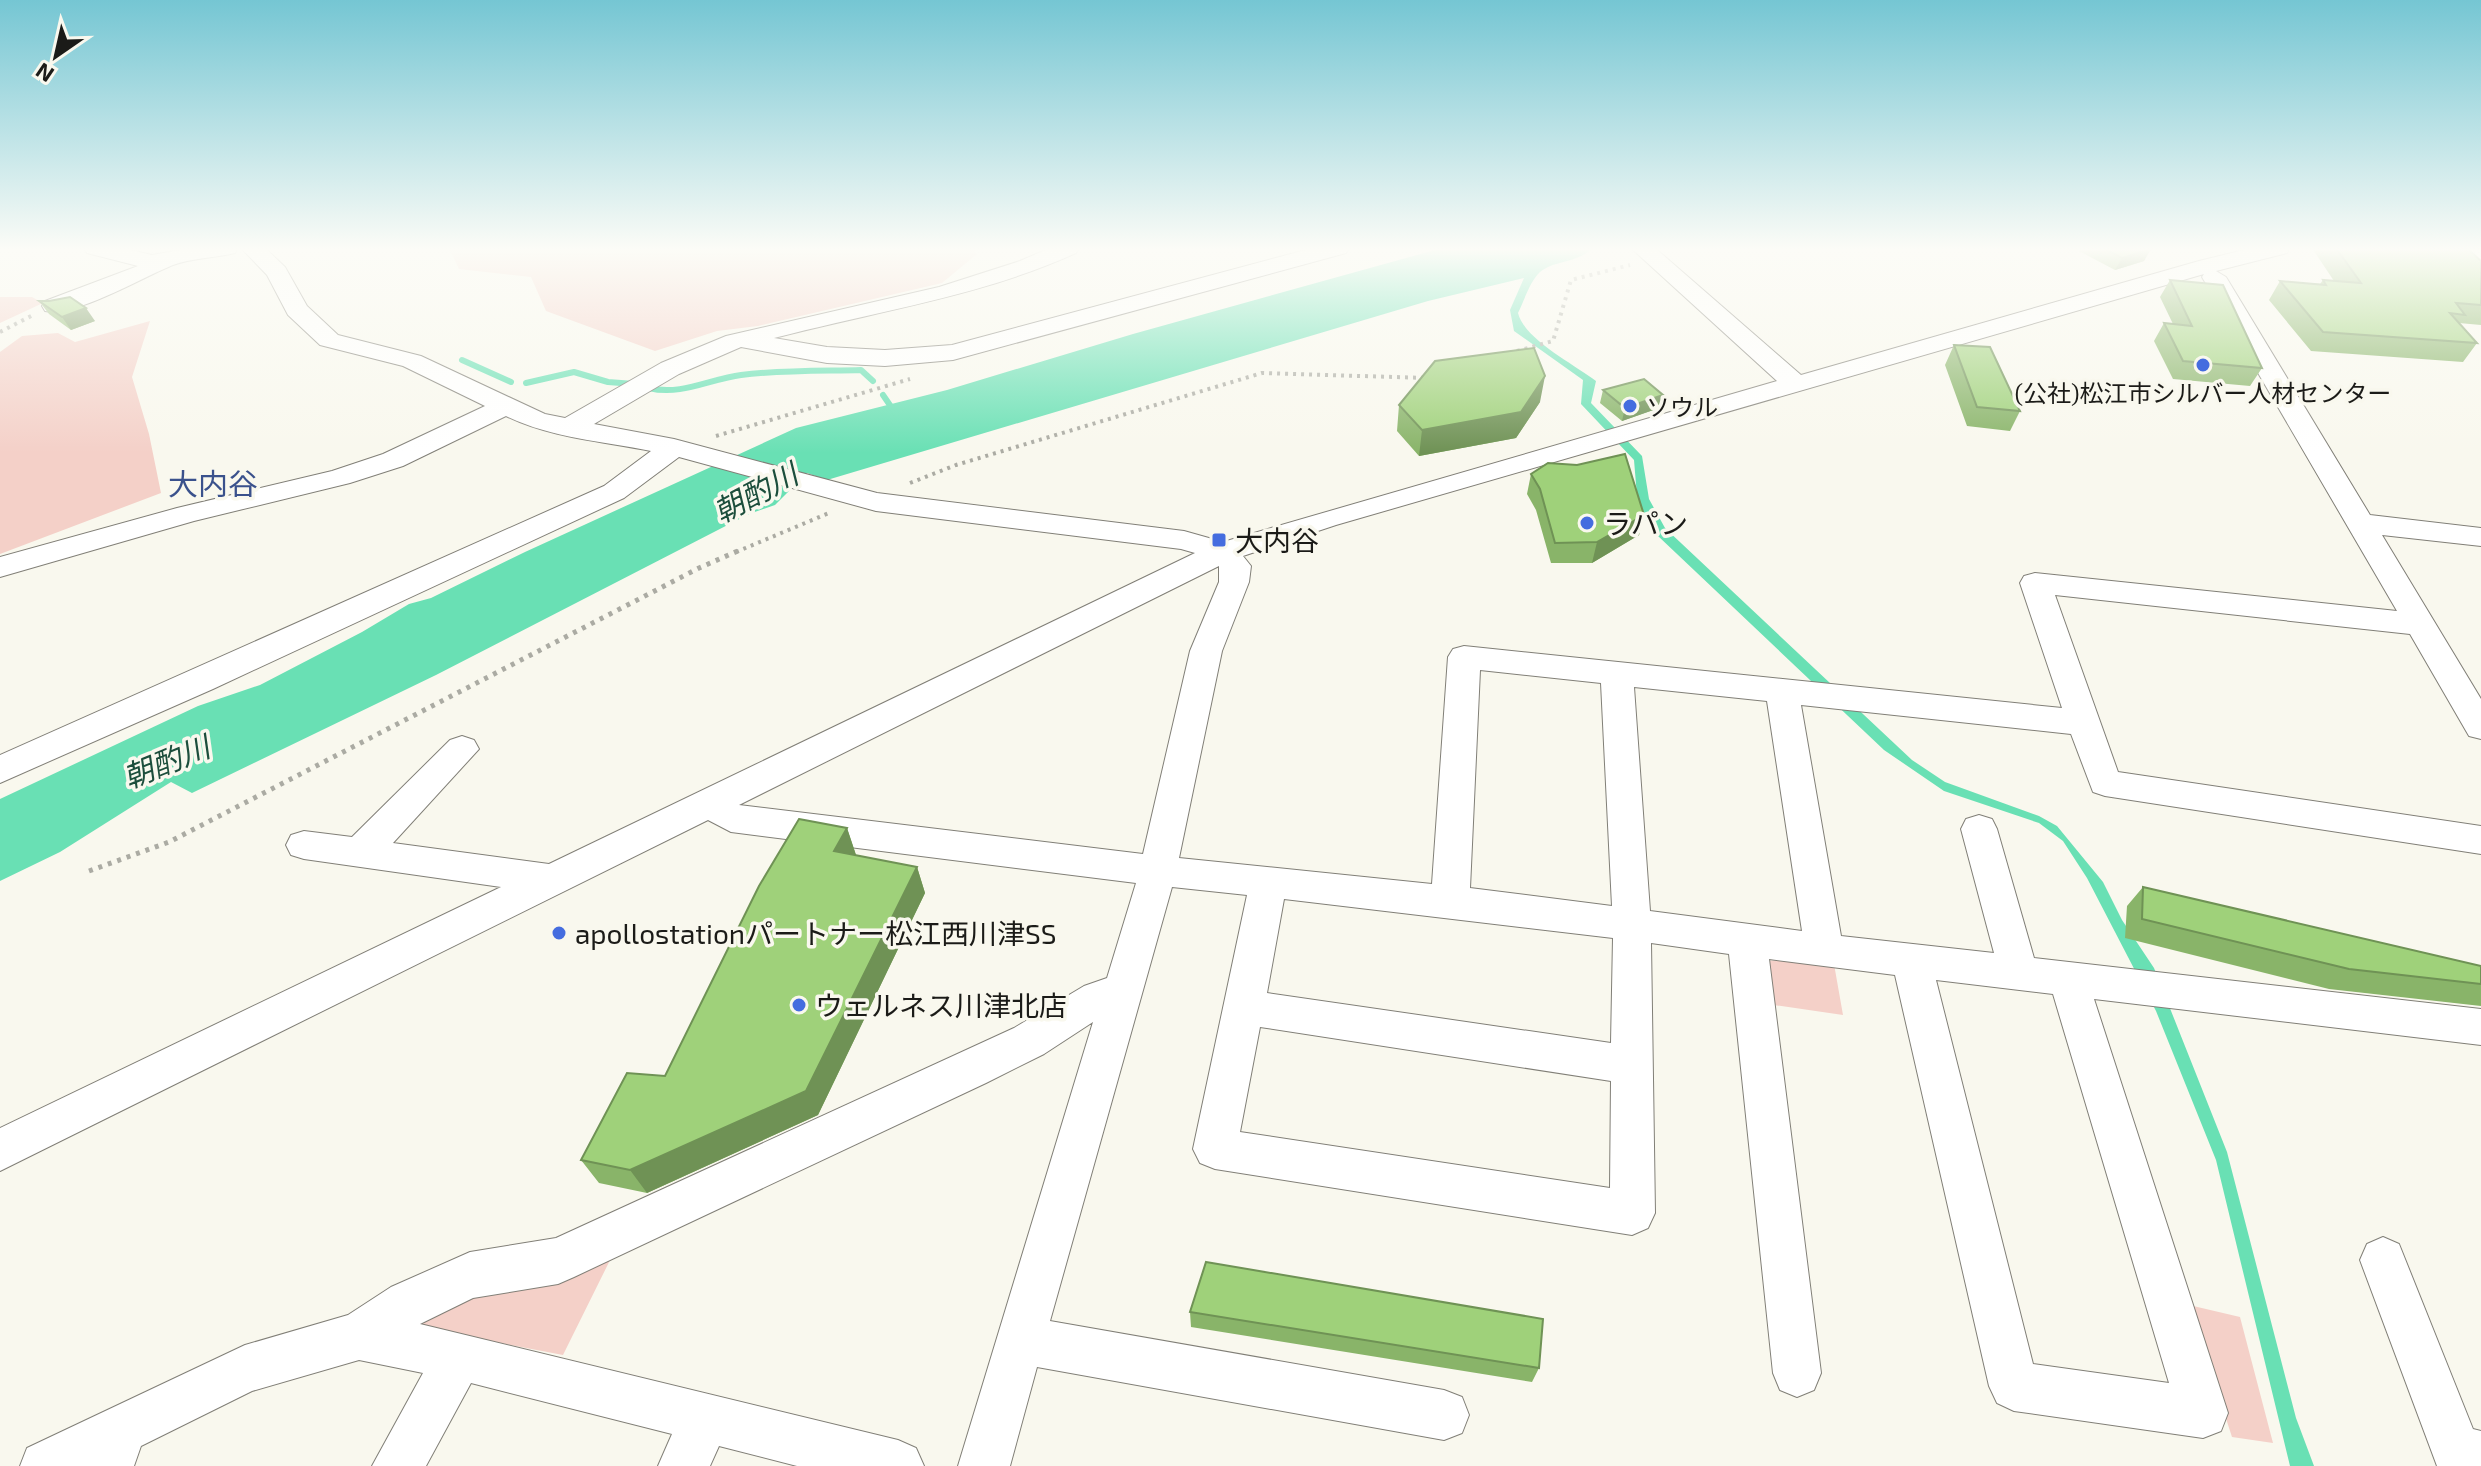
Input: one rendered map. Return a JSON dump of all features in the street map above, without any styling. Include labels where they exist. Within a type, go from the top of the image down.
[{"type":"street","points":[[304,316],[329,340],[412,361],[469,385],[504,407],[567,428],[684,450],[861,499],[1184,540],[1223,552],[1236,566],[1234,582],[1206,651],[1158,871],[984,1466]]},
{"type":"street","points":[[567,428],[690,358],[742,340],[845,316]]},
{"type":"street","points":[[742,340],[827,355],[885,358],[953,352],[1085,316]]},
{"type":"street","points":[[1720,316],[1796,384]]},
{"type":"street","points":[[0,1150],[1223,552],[2018,316]]},
{"type":"street","points":[[2240,316],[2481,727]]},
{"type":"street","points":[[0,567],[187,514],[340,477],[393,460],[504,407]]},
{"type":"street","points":[[0,770],[614,492],[684,450]]},
{"type":"street","points":[[2359,523],[2481,537]]},
{"type":"street","points":[[2418,624],[2035,583],[2105,783],[2481,840]]},
{"type":"street","points":[[1450,901],[1464,657],[2084,723]]},
{"type":"street","points":[[1269,882],[1215,1149],[1632,1213],[1632,925],[1617,673]]},
{"type":"street","points":[[1782,691],[1824,950]]},
{"type":"street","points":[[360,853],[462,749]]},
{"type":"street","points":[[711,804],[731,818],[1158,871],[1450,901],[1824,950],[2481,1027]]},
{"type":"street","points":[[1979,829],[2019,973]]},
{"type":"street","points":[[304,845],[554,880]]},
{"type":"street","points":[[1747,940],[1797,1373]]},
{"type":"street","points":[[1911,960],[2014,1386],[2203,1413],[2068,979]]},
{"type":"street","points":[[45,1466],[115,1447],[245,1369],[359,1336],[408,1304],[470,1275],[558,1261],[971,1070],[1029,1041],[1098,998],[1124,991]]},
{"type":"street","points":[[1242,1007],[1632,1065]]},
{"type":"street","points":[[2383,1260],[2456,1451],[2481,1456]]},
{"type":"street","points":[[359,1336],[459,1356],[898,1466]]},
{"type":"street","points":[[1023,1340],[1444,1415]]},
{"type":"street","points":[[398,1466],[459,1356]]},
{"type":"street","points":[[684,1466],[706,1417]]},
{"type":"path","points":[[0,332],[32,316]]},
{"type":"path","points":[[1515,352],[1553,341],[1560,316]]},
{"type":"path","points":[[89,871],[169,842],[699,568],[861,499],[956,465],[1262,373],[1425,378],[1440,374]]},
{"type":"path","points":[[684,450],[911,379]]},
{"type":"shaded area","points":[[0,316],[14,316],[0,323]]},
{"type":"shaded area","points":[[561,316],[799,316],[717,331],[655,351]]},
{"type":"shaded area","points":[[150,321],[132,377],[149,434],[161,493],[0,554],[0,352],[22,336],[58,333],[75,342]]},
{"type":"shaded area","points":[[1761,960],[1834,964],[1843,1015],[1767,1004]]},
{"type":"shaded area","points":[[616,1248],[563,1355],[417,1327],[429,1308]]},
{"type":"shaded area","points":[[2189,1305],[2240,1317],[2273,1443],[2232,1437]]},
{"type":"water","name":"朝酌川","points":[[1196,316],[1376,316],[827,480],[807,473],[775,505],[749,514],[436,675],[192,793],[171,782],[60,852],[0,881],[0,799],[198,706],[260,685],[409,604],[431,598],[796,428],[947,390]]},
{"type":"water","points":[[1511,316],[1519,316],[1540,341],[1596,381],[1591,403],[1642,456],[1649,499],[1665,528],[1912,760],[1945,782],[2039,816],[2057,826],[2103,882],[2122,920],[2154,968],[2227,1152],[2296,1418],[2314,1466],[2290,1466],[2216,1160],[2156,1011],[2087,878],[2063,841],[2039,823],[1944,791],[1884,750],[1658,536],[1643,517],[1637,496],[1634,460],[1581,404],[1583,380],[1514,331]]},
{"type":"building","points":[[2187,316],[2238,316],[2262,368],[2183,361],[2164,323],[2192,326]]},
{"type":"building","points":[[2310,316],[2453,316],[2477,343],[2323,332]]},
{"type":"building","points":[[1954,345],[1990,347],[2020,411],[1977,407]]},
{"type":"building","points":[[1534,348],[1545,376],[1521,412],[1422,430],[1399,405],[1435,361]]},
{"type":"building","points":[[1644,379],[1663,395],[1625,408],[1603,390]]},
{"type":"building","name":"ラパン","points":[[1625,454],[1644,515],[1597,542],[1555,543],[1540,489],[1531,474],[1548,463],[1577,465]]},
{"type":"building","name":"ウェルネス川津北店","points":[[799,819],[847,828],[834,851],[917,867],[806,1091],[630,1170],[581,1160],[627,1073],[665,1076],[759,886]]},
{"type":"building","points":[[2143,887],[2481,966],[2481,984],[2349,969],[2142,919]]},
{"type":"building","points":[[1206,1262],[1543,1319],[1539,1368],[1190,1312]]},
{"type":"waterway","points":[[462,360],[511,382]]},
{"type":"waterway","points":[[649,388],[673,390],[741,375],[801,371],[861,370],[873,381]]},
{"type":"waterway","points":[[526,383],[574,372],[608,382],[634,384]]},
{"type":"waterway","points":[[883,395],[896,414]]},
{"type":"place","name":"(公社)松江市シルバー人材センター","points":[[2203,365]]},
{"type":"place","name":"ソウル","points":[[1630,406]]},
{"type":"place","name":"ラパン","points":[[1587,523]]},
{"type":"place","name":"大内谷","points":[[1219,540]]},
{"type":"place","name":"apollostationパートナー松江西川津SS","points":[[559,933]]},
{"type":"place","name":"ウェルネス川津北店","points":[[799,1005]]},
{"type":"district","name":"大内谷","points":[[213,483]]}]
